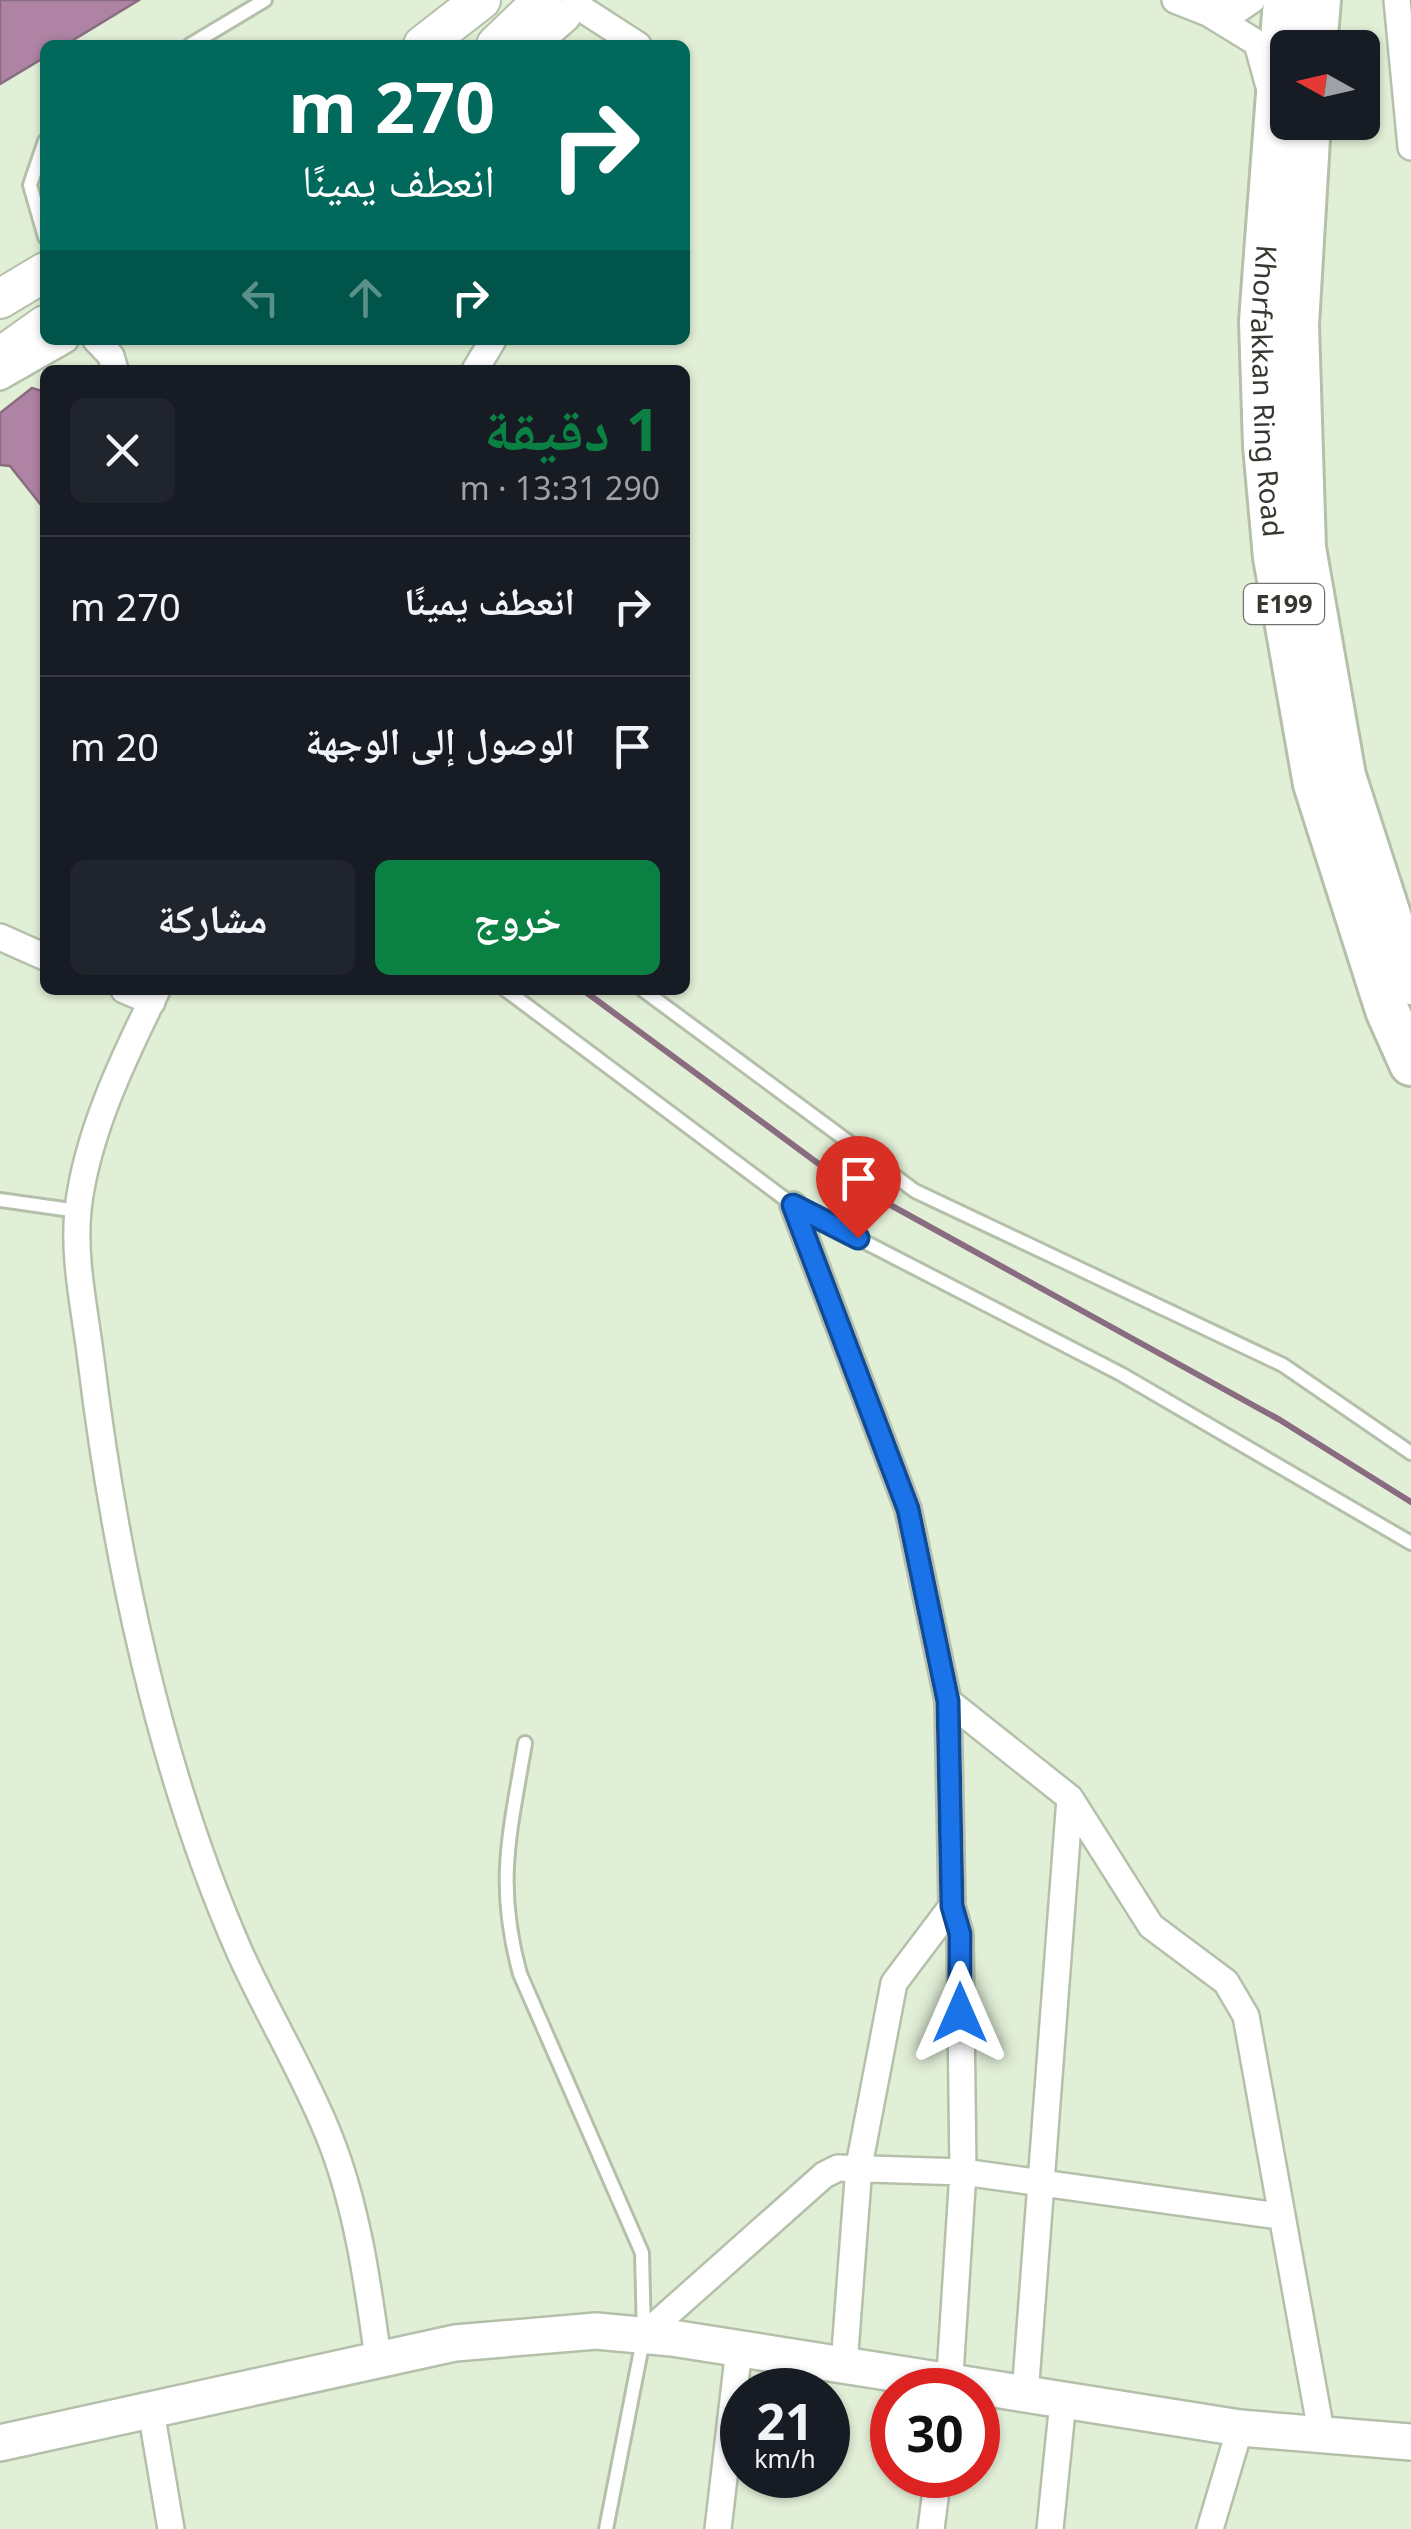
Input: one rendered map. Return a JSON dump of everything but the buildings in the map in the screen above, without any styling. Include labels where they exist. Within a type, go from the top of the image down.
[{"type":"highway","name":"Khorfakkan Ring Road","points":[[1286,0],[1288,30]]},
{"type":"highway","points":[[1316,30],[1319,0]]},
{"type":"highway","name":"Khorfakkan Ring Road","points":[[1291,140],[1261,321],[1265,446],[1276,556],[1314,784],[1387,1010],[1411,1064]]},
{"type":"highway","name":"Khorfakkan Ring Road","points":[[1293,140],[1304,548],[1344,776],[1411,983]]},
{"type":"main road","points":[[429,40],[481,0]]},
{"type":"main road","points":[[504,40],[566,2]]},
{"type":"main road","points":[[0,299],[40,275]]},
{"type":"main road","points":[[0,357],[40,336]]},
{"type":"street","points":[[1175,0],[1208,13],[1257,43],[1270,73]]},
{"type":"street","points":[[1208,13],[1239,9],[1252,0]]},
{"type":"street","points":[[1398,0],[1411,147]]},
{"type":"street","points":[[539,40],[566,2],[630,40]]},
{"type":"street","points":[[0,378],[40,340]]},
{"type":"street","points":[[0,938],[40,954]]},
{"type":"street","points":[[154,996],[88,1155],[78,1211],[78,1270],[101,1446],[143,1642],[184,1806],[240,1952],[330,2138],[346,2191],[378,2358]]},
{"type":"street","points":[[793,1205],[908,1509],[948,1701],[952,1906],[960,1934],[963,2172],[951,2368]]},
{"type":"street","points":[[948,1701],[1070,1798],[1151,1926],[1226,1982],[1241,2006],[1322,2437]]},
{"type":"street","points":[[1026,2395],[1070,1798]]},
{"type":"street","points":[[844,2365],[859,2166],[894,1983],[952,1906]]},
{"type":"street","points":[[644,2334],[824,2174],[859,2166],[963,2172],[1279,2216]]},
{"type":"street","points":[[0,2443],[378,2358],[527,2334],[644,2334],[870,2370]]},
{"type":"street","points":[[718,2529],[739,2348]]},
{"type":"street","points":[[1000,2392],[1240,2428],[1411,2442]]},
{"type":"street","points":[[1050,2529],[1063,2401]]},
{"type":"street","points":[[151,2411],[171,2529]]},
{"type":"street","points":[[1210,2529],[1240,2428]]},
{"type":"street","points":[[931,2529],[935,2498]]},
{"type":"lane","points":[[198,40],[265,0]]},
{"type":"lane","points":[[40,156],[30,185],[40,219]]},
{"type":"lane","points":[[513,995],[793,1205],[1120,1374],[1411,1543]]},
{"type":"lane","points":[[650,995],[915,1191],[1283,1365],[1411,1453]]},
{"type":"lane","points":[[0,1200],[78,1211]]},
{"type":"lane","points":[[525,1743],[504,1872],[509,1933],[520,1974],[639,2238],[644,2334],[606,2529]]},
{"type":"shaded area","points":[[0,0],[139,0],[73,40],[40,40],[40,60],[0,84]]},
{"type":"shaded area","points":[[32,388],[40,390],[40,504],[10,466],[0,465],[0,413]]},
{"type":"waterway","points":[[590,995],[827,1170],[1280,1420],[1411,1502]]},
{"type":"route","points":[[858,1238],[793,1205],[908,1509],[918,1547],[948,1701],[952,1906],[960,1934],[960,2013]]}]
